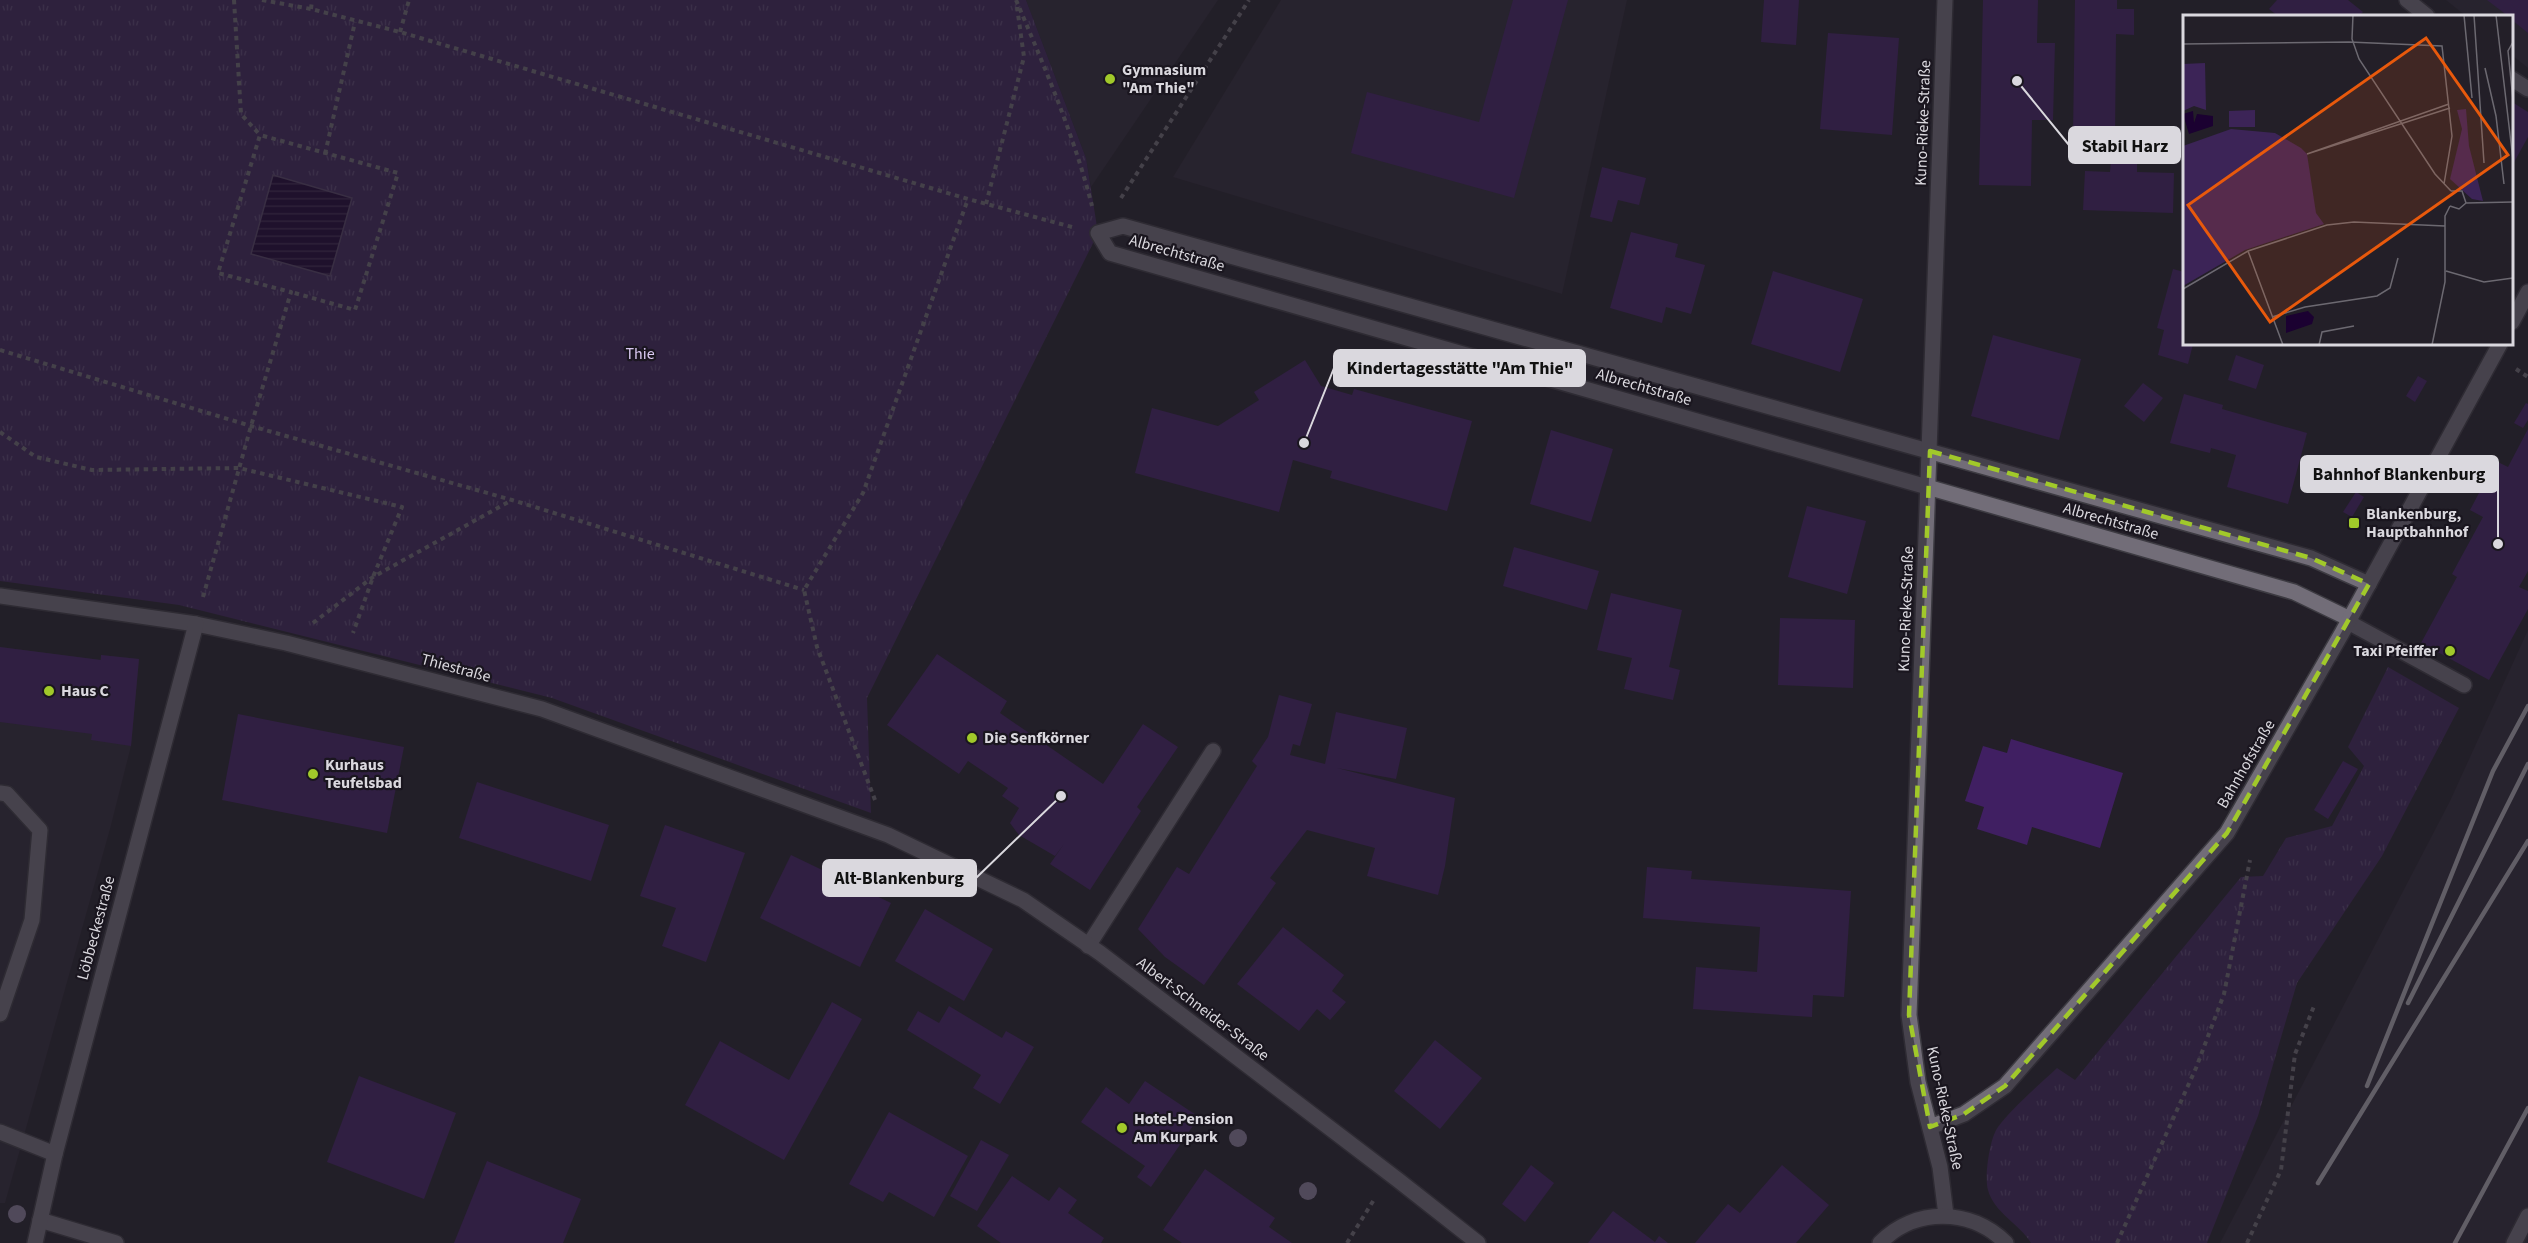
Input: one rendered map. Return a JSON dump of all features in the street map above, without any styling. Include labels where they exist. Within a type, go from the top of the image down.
[{"type":"street","name":"Kuno-Rieke-Straße","points":[[1945,0],[1910,1015],[1918,1082],[1940,1167],[1946,1215]]},
{"type":"street","points":[[2407,0],[2426,15]]},
{"type":"street","points":[[2513,80],[2528,89]]},
{"type":"street","name":"Albrechtstraße","points":[[2369,584],[2311,558],[1123,226],[1098,233],[1110,252],[2294,592],[2464,685]]},
{"type":"street","points":[[2513,318],[2528,292]]},
{"type":"street","name":"Bahnhofstraße","points":[[1929,1127],[1964,1114],[2005,1086],[2227,832],[2349,621],[2499,345]]},
{"type":"street","name":"Thiestraße","points":[[0,596],[196,624],[286,643],[542,709],[888,835]]},
{"type":"street","name":"Löbbeckestraße","points":[[35,1243],[55,1154],[196,624]]},
{"type":"street","points":[[1089,946],[1213,751]]},
{"type":"street","points":[[0,793],[7,794],[40,830],[32,920],[0,1014]]},
{"type":"street","name":"Albert-Schneider-Straße","points":[[888,835],[1023,900],[1089,946],[1478,1243]]},
{"type":"street","points":[[0,1132],[55,1154]]},
{"type":"street","points":[[1880,1243],[1895,1229],[1911,1222],[1928,1216],[1946,1215],[1974,1221],[1987,1227],[2006,1243]]},
{"type":"street","points":[[2514,1243],[2528,1216]]},
{"type":"street","points":[[40,1220],[116,1243]]},
{"type":"path","points":[[234,0],[241,114],[260,135],[398,173],[355,310],[218,273],[260,135]]},
{"type":"path","points":[[262,0],[311,9],[400,32],[968,199],[1098,233]]},
{"type":"path","points":[[311,9],[312,0]]},
{"type":"path","points":[[400,32],[409,0]]},
{"type":"path","points":[[986,204],[1024,57],[1016,0]]},
{"type":"path","points":[[1016,0],[1079,156],[1098,233]]},
{"type":"path","points":[[1098,233],[1250,0]]},
{"type":"path","points":[[325,154],[355,22]]},
{"type":"path","points":[[888,835],[817,647],[804,590],[863,493],[968,199]]},
{"type":"path","points":[[196,624],[250,426],[291,292]]},
{"type":"path","points":[[0,350],[250,426],[512,500],[804,590]]},
{"type":"path","points":[[0,432],[36,457],[92,470],[239,468],[402,507],[373,577],[345,658]]},
{"type":"path","points":[[286,643],[373,577],[512,500]]},
{"type":"path","points":[[2117,1243],[2196,1068],[2224,994],[2250,860]]},
{"type":"path","points":[[2247,1243],[2281,1170],[2295,1053],[2314,1006]]},
{"type":"path","points":[[1347,1243],[1390,1174]]},
{"type":"highlighted area","points":[[1930,451],[2311,558],[2369,584],[2227,833],[2005,1086],[1964,1114],[1930,1127],[1909,1015]]},
{"type":"shaded area","name":"Gymnasium \"Am Thie\"","points":[[1026,0],[1218,0],[1091,187],[1086,158]]},
{"type":"shaded area","points":[[1281,0],[1627,0],[1562,294],[1173,177]]},
{"type":"shaded area","points":[[2446,0],[2528,0],[2528,68],[2513,56],[2513,15],[2465,15]]},
{"type":"shaded area","points":[[273,175],[352,198],[330,276],[251,254]]},
{"type":"shaded area","points":[[2528,630],[2528,1243],[2220,1243],[2450,801]]},
{"type":"shaded area","points":[[0,647],[100,660],[101,655],[139,659],[131,746],[110,829],[5,1203],[0,1203]]},
{"type":"green space","name":"Thie","points":[[0,0],[1026,0],[1086,158],[1098,233],[867,698],[871,813],[552,698],[179,605],[0,581]]},
{"type":"green space","points":[[2388,667],[2459,708],[2382,856],[2297,983],[2258,1116],[2207,1243],[2031,1243],[2001,1212],[1988,1190],[1988,1157],[1998,1127],[2057,1068],[2075,1080],[2241,877],[2263,876],[2286,838],[2332,826],[2364,766],[2348,747]]},
{"type":"building","points":[[1513,0],[1568,0],[1514,198],[1351,153],[1367,92],[1479,122]]},
{"type":"building","points":[[1764,0],[1799,0],[1796,45],[1761,42]]},
{"type":"building","points":[[1983,0],[2038,0],[2037,43],[2055,43],[2053,120],[2032,120],[2031,186],[1979,185]]},
{"type":"building","points":[[2075,0],[2117,0],[2117,9],[2134,9],[2134,35],[2116,34],[2115,137],[2073,136]]},
{"type":"building","points":[[2277,0],[2348,0],[2363,12],[2360,15],[2277,15],[2269,9]]},
{"type":"building","points":[[2487,0],[2528,0],[2528,33],[2513,21],[2513,15],[2507,15]]},
{"type":"building","points":[[1828,33],[1899,38],[1892,135],[1820,129]]},
{"type":"building","points":[[2513,103],[2528,112],[2528,137],[2513,164]]},
{"type":"building","points":[[2111,159],[2137,160],[2137,172],[2174,173],[2173,213],[2083,210],[2085,171],[2110,172]]},
{"type":"building","points":[[1602,167],[1646,178],[1639,205],[1618,200],[1612,222],[1590,217]]},
{"type":"building","points":[[1631,232],[1678,244],[1675,257],[1705,265],[1691,314],[1666,307],[1662,323],[1610,308]]},
{"type":"building","points":[[2173,269],[2183,272],[2183,345],[2193,345],[2188,364],[2158,355],[2164,330],[2157,328]]},
{"type":"building","points":[[1773,271],[1863,299],[1840,372],[1751,344]]},
{"type":"building","points":[[1993,335],[2081,359],[2059,440],[1971,416]]},
{"type":"building","points":[[2236,355],[2264,365],[2256,389],[2228,380]]},
{"type":"building","points":[[1305,360],[1321,386],[1352,395],[1354,389],[1472,421],[1447,511],[1330,478],[1332,471],[1293,460],[1279,512],[1135,473],[1152,408],[1218,426],[1259,400],[1254,392]]},
{"type":"building","points":[[2418,376],[2427,381],[2415,402],[2406,396]]},
{"type":"building","points":[[2143,383],[2163,398],[2144,422],[2124,406]]},
{"type":"building","points":[[2184,394],[2223,405],[2222,409],[2307,433],[2288,504],[2227,487],[2236,455],[2211,448],[2210,453],[2170,443]]},
{"type":"building","points":[[2526,403],[2528,404],[2528,420],[2523,428],[2514,423]]},
{"type":"building","points":[[2528,429],[2528,571],[2519,587],[2528,591],[2528,609],[2489,680],[2421,643],[2457,577],[2452,574],[2483,517],[2470,510],[2496,461],[2508,467]]},
{"type":"building","points":[[1551,430],[1613,449],[1591,522],[1530,504]]},
{"type":"building","points":[[2356,492],[2364,497],[2352,517],[2343,512]]},
{"type":"building","points":[[1807,506],[1866,521],[1847,594],[1788,577]]},
{"type":"building","points":[[1514,547],[1599,571],[1587,610],[1503,586]]},
{"type":"building","points":[[1611,593],[1682,610],[1669,667],[1680,670],[1673,700],[1624,689],[1632,658],[1597,650]]},
{"type":"building","points":[[1780,618],[1855,620],[1853,688],[1778,685]]},
{"type":"building","name":"Haus C","points":[[0,647],[101,660],[101,655],[139,659],[131,746],[91,740],[92,734],[0,722]]},
{"type":"building","points":[[937,654],[1007,701],[1000,713],[1103,784],[1143,724],[1178,747],[1137,807],[1141,811],[1090,890],[1050,864],[1064,844],[1055,856],[1019,835],[1010,823],[1019,808],[1002,796],[1008,788],[968,761],[959,774],[887,725]]},
{"type":"building","points":[[1279,695],[1312,704],[1300,746],[1293,744],[1290,755],[1325,764],[1336,712],[1407,728],[1396,779],[1337,768],[1455,798],[1445,866],[1438,895],[1367,876],[1375,848],[1307,830],[1270,878],[1276,883],[1204,985],[1165,957],[1138,929],[1177,867],[1189,874],[1257,766],[1252,761],[1268,737]]},
{"type":"building","name":"Kurhaus Teufelsbad","points":[[238,714],[404,747],[387,833],[222,800]]},
{"type":"building","points":[[2011,739],[2123,773],[2100,848],[2032,827],[2027,845],[1977,829],[1984,807],[1965,801],[1983,746],[2007,753]]},
{"type":"building","points":[[2343,761],[2358,769],[2328,819],[2314,810]]},
{"type":"building","points":[[477,782],[609,825],[591,881],[459,838]]},
{"type":"building","points":[[665,825],[745,853],[706,962],[662,946],[676,908],[640,896]]},
{"type":"building","points":[[791,855],[891,903],[860,967],[760,918]]},
{"type":"building","points":[[1647,867],[1692,871],[1691,879],[1851,891],[1844,997],[1813,995],[1812,1017],[1693,1009],[1696,967],[1757,972],[1760,927],[1643,918]]},
{"type":"building","points":[[925,909],[993,949],[964,1001],[895,961]]},
{"type":"building","points":[[1283,927],[1344,975],[1332,991],[1346,1002],[1330,1020],[1317,1009],[1299,1031],[1237,984]]},
{"type":"building","points":[[832,1002],[862,1019],[784,1160],[685,1105],[720,1041],[789,1080]]},
{"type":"building","points":[[949,1006],[1002,1038],[1006,1031],[1034,1047],[1000,1104],[973,1088],[981,1075],[907,1030],[918,1011],[939,1023]]},
{"type":"building","points":[[1435,1040],[1482,1078],[1440,1129],[1394,1091]]},
{"type":"building","points":[[359,1076],[456,1113],[424,1199],[327,1162]]},
{"type":"building","points":[[1145,1081],[1199,1117],[1151,1187],[1137,1177],[1145,1166],[1081,1122],[1106,1087],[1129,1104]]},
{"type":"building","points":[[889,1112],[968,1156],[934,1217],[889,1192],[883,1202],[849,1184]]},
{"type":"building","points":[[981,1140],[1009,1155],[977,1211],[950,1196]]},
{"type":"building","points":[[487,1161],[581,1199],[563,1243],[454,1243]]},
{"type":"building","points":[[1531,1165],[1554,1183],[1525,1222],[1502,1204]]},
{"type":"building","points":[[1782,1165],[1829,1205],[1796,1243],[1695,1243],[1728,1204],[1740,1213]]},
{"type":"building","points":[[1205,1169],[1275,1218],[1269,1227],[1292,1243],[1182,1243],[1163,1230]]},
{"type":"building","points":[[1012,1176],[1049,1201],[1059,1187],[1077,1200],[1068,1213],[1104,1238],[1101,1243],[1001,1243],[977,1226]]},
{"type":"building","points":[[1613,1211],[1655,1242],[1659,1236],[1668,1243],[1588,1243]]},
{"type":"railway","points":[[2367,1086],[2493,771],[2528,706]]},
{"type":"railway","points":[[2408,1003],[2528,764]]},
{"type":"railway","points":[[2318,1183],[2528,841]]},
{"type":"railway","points":[[2455,1243],[2528,1108]]},
{"type":"place","name":"Gymnasium \"Am Thie\"","points":[[1110,79]]},
{"type":"place","name":"Stabil Harz","points":[[2017,81]]},
{"type":"place","name":"Kindertagesstätte \"Am Thie\"","points":[[1304,443]]},
{"type":"place","name":"Blankenburg, Hauptbahnhof","points":[[2354,523]]},
{"type":"place","name":"Bahnhof Blankenburg","points":[[2498,544]]},
{"type":"place","name":"Taxi Pfeiffer","points":[[2450,651]]},
{"type":"place","name":"Haus C","points":[[49,691]]},
{"type":"place","name":"Die Senfkörner","points":[[972,738]]},
{"type":"place","name":"Kurhaus Teufelsbad","points":[[313,774]]},
{"type":"place","name":"Alt-Blankenburg","points":[[1061,796]]},
{"type":"place","name":"Hotel-Pension Am Kurpark","points":[[1122,1128]]}]
